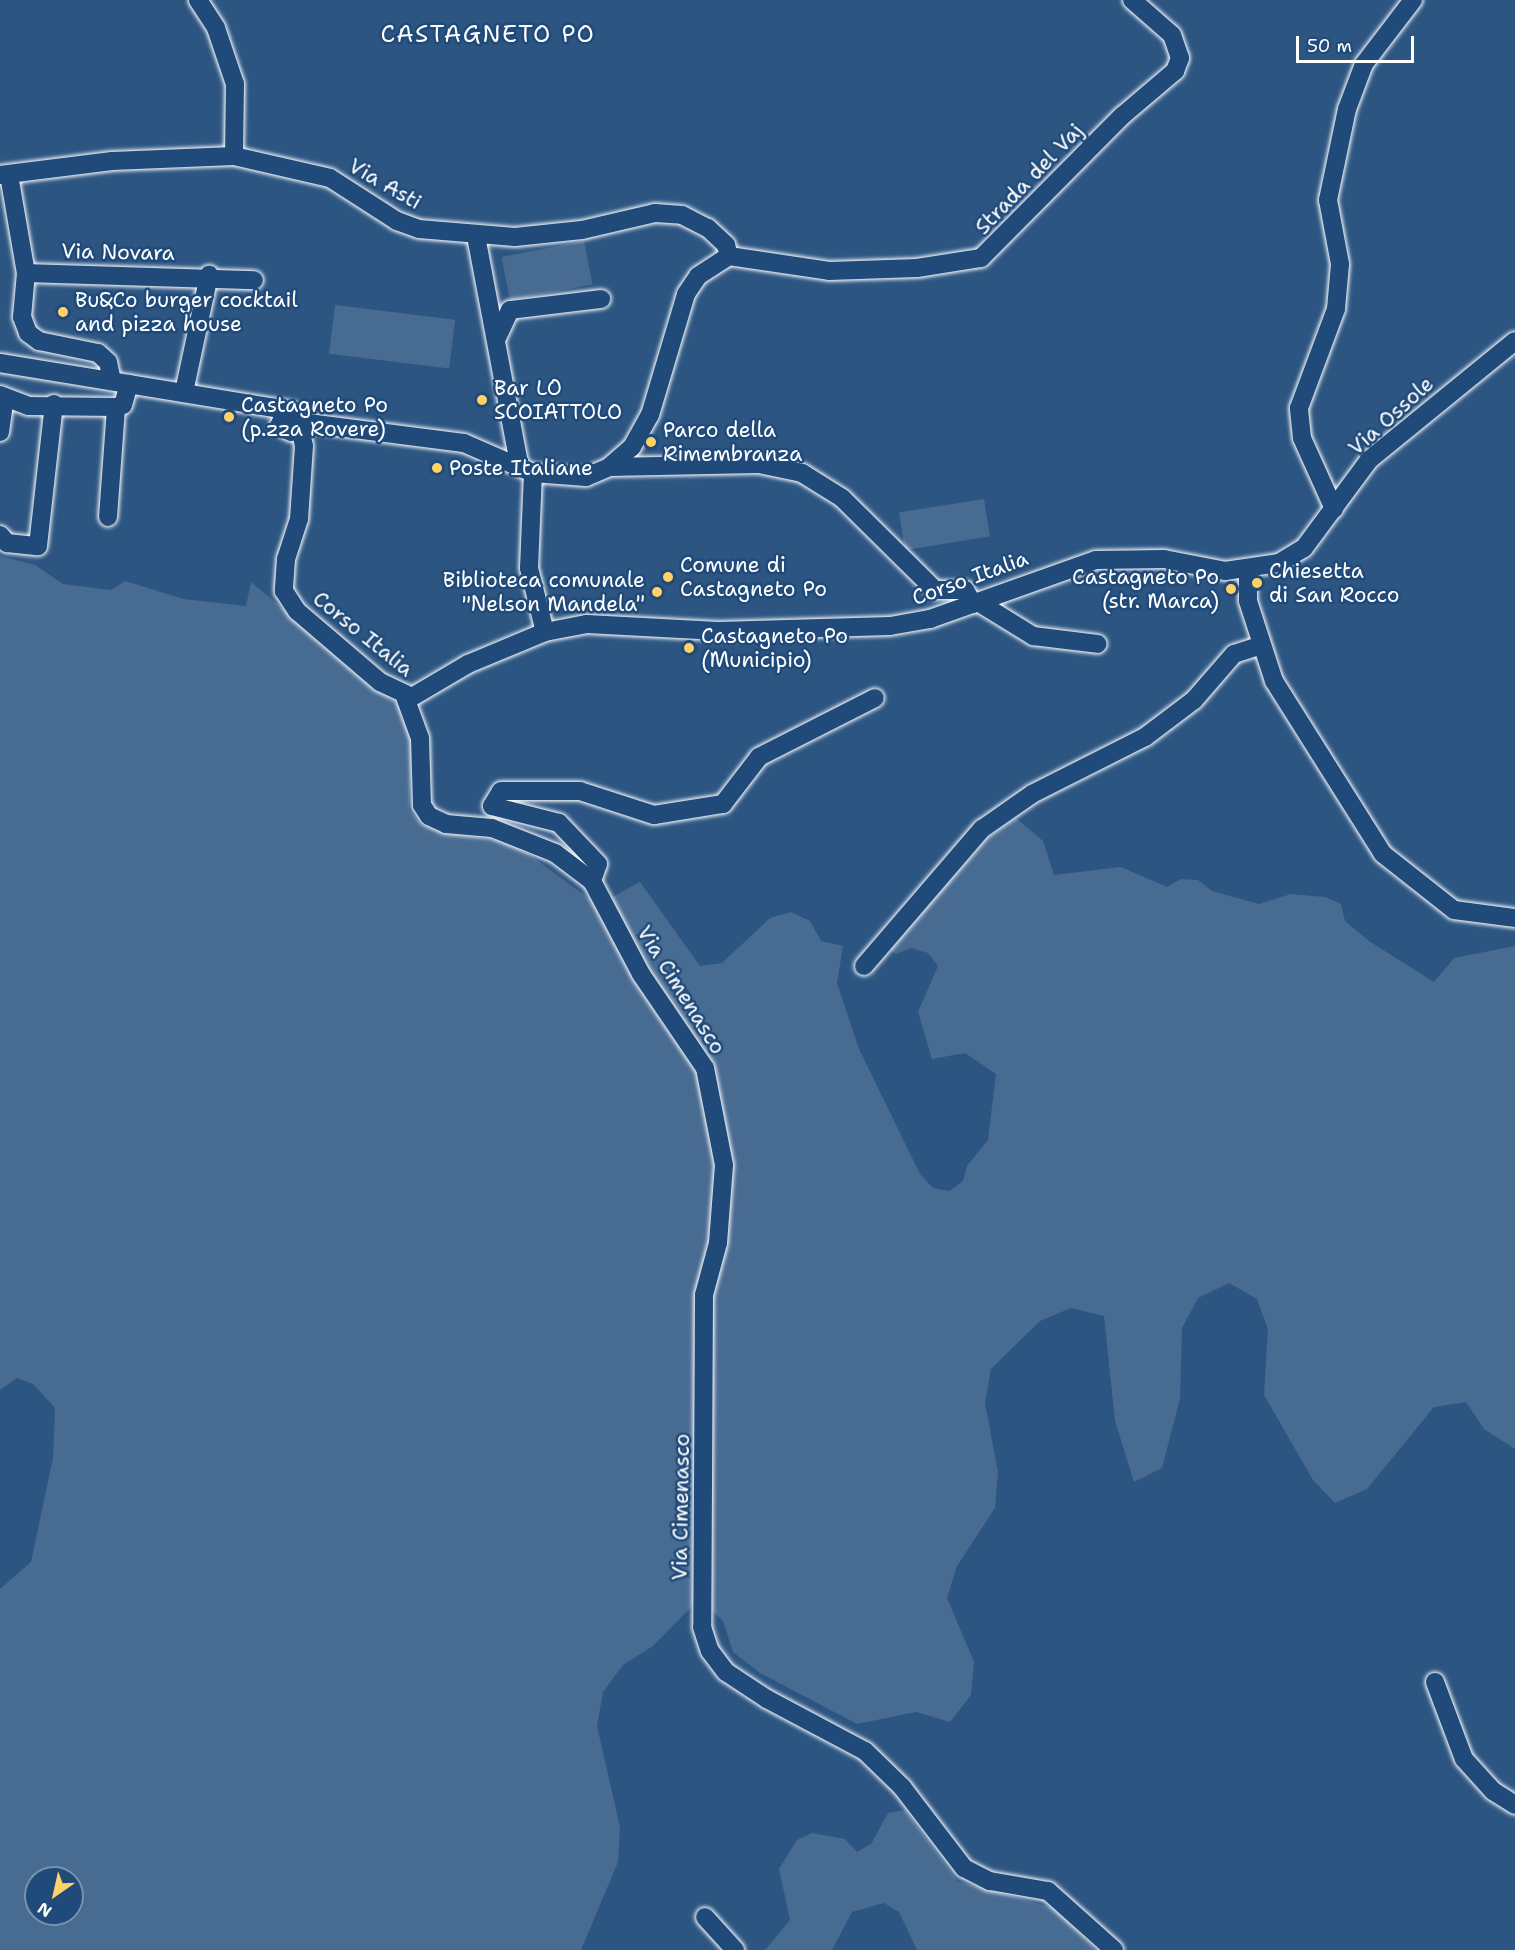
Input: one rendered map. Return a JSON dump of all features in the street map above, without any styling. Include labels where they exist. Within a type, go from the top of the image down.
[{"type":"street","points":[[198,0],[216,28],[235,84],[234,156]]},
{"type":"street","name":"Strada del Vaj","points":[[729,256],[829,271],[917,268],[981,258],[1122,116],[1175,71],[1180,58],[1172,35],[1132,0]]},
{"type":"street","points":[[1335,509],[1302,438],[1299,408],[1336,309],[1340,264],[1328,200],[1347,109],[1364,64],[1413,0]]},
{"type":"street","name":"Via Asti","points":[[4,175],[112,161],[234,156],[330,178],[404,225],[477,236],[582,230],[656,213],[682,215],[708,228],[726,245],[729,256]]},
{"type":"street","points":[[0,432],[2,396],[28,406],[54,404],[116,407],[123,405],[121,383],[108,362],[98,353],[39,341],[28,333],[22,317],[26,273],[4,175]]},
{"type":"street","points":[[477,236],[519,463]]},
{"type":"street","points":[[0,363],[184,392],[246,405],[290,423],[464,443],[519,463],[534,474],[586,477],[609,467],[632,447],[650,415],[686,294],[698,276],[729,256]]},
{"type":"street","name":"Via Novara","points":[[26,273],[209,275],[254,280]]},
{"type":"street","points":[[184,392],[209,275]]},
{"type":"street","points":[[496,340],[510,310],[601,299]]},
{"type":"street","name":"Via Ossole","points":[[1248,571],[1280,563],[1304,548],[1369,460],[1515,341]]},
{"type":"street","points":[[0,535],[8,543],[38,546],[54,404]]},
{"type":"street","points":[[108,517],[116,407]]},
{"type":"street","name":"Corso Italia","points":[[290,423],[300,459],[299,519],[286,559],[284,591],[297,611],[405,697],[545,632],[618,622],[718,631],[890,626],[975,603],[1096,560],[1164,559],[1248,571]]},
{"type":"street","points":[[609,467],[759,464],[802,473],[842,498],[935,590],[965,590],[975,603],[1033,636],[1098,644]]},
{"type":"street","points":[[534,474],[529,568],[545,632]]},
{"type":"street","points":[[1248,571],[1248,601],[1259,646],[1283,700],[1325,755],[1383,854],[1454,910],[1515,918]]},
{"type":"street","points":[[864,966],[982,829],[1032,794],[1145,737],[1194,700],[1234,654],[1259,646]]},
{"type":"street","points":[[405,697],[420,738],[422,805],[429,816],[446,824],[492,828],[534,845],[592,881]]},
{"type":"street","name":"Via Cimenasco","points":[[875,698],[759,757],[723,804],[654,815],[580,791],[501,791],[492,806],[559,823],[598,864],[592,881],[641,974],[705,1068],[724,1165],[718,1243],[704,1295],[702,1627],[710,1651],[726,1672],[767,1699],[865,1751],[902,1786],[964,1868],[990,1881],[1048,1890],[1114,1950]]},
{"type":"street","points":[[1434,1682],[1464,1759],[1494,1791],[1515,1805]]},
{"type":"street","points":[[705,1917],[735,1950]]},
{"type":"shaded area","points":[[584,241],[592,284],[510,300],[502,257]]},
{"type":"shaded area","points":[[335,305],[455,320],[449,368],[329,354]]},
{"type":"shaded area","points":[[984,499],[990,537],[905,550],[899,512]]},
{"type":"shaded area","points":[[0,556],[35,565],[63,584],[111,590],[125,581],[184,599],[246,606],[251,582],[400,707],[412,738],[409,810],[421,824],[444,833],[512,842],[598,905],[640,882],[700,966],[722,963],[770,918],[791,912],[810,921],[821,941],[843,946],[837,983],[859,1049],[920,1174],[933,1188],[949,1191],[963,1181],[967,1166],[988,1140],[996,1074],[965,1053],[932,1059],[918,1012],[938,966],[928,953],[911,948],[896,954],[889,949],[986,839],[1016,818],[1043,841],[1054,875],[1121,867],[1167,887],[1181,879],[1198,880],[1212,891],[1259,904],[1291,894],[1325,897],[1341,904],[1345,921],[1369,941],[1434,982],[1454,958],[1515,946],[1515,1449],[1484,1429],[1466,1402],[1434,1407],[1367,1489],[1335,1503],[1313,1480],[1264,1395],[1268,1329],[1257,1299],[1229,1283],[1198,1298],[1182,1328],[1180,1399],[1162,1468],[1134,1482],[1115,1421],[1104,1316],[1071,1308],[1040,1321],[991,1369],[985,1403],[998,1472],[995,1508],[957,1566],[947,1598],[974,1662],[971,1695],[950,1722],[916,1712],[857,1724],[760,1673],[733,1652],[723,1621],[699,1599],[653,1646],[623,1665],[603,1692],[597,1726],[620,1827],[618,1862],[581,1950],[0,1950],[0,1589],[31,1562],[53,1458],[55,1408],[33,1384],[17,1378],[0,1390]]},
{"type":"shaded area","points":[[905,1810],[957,1881],[1054,1908],[1096,1950],[917,1950],[899,1912],[884,1903],[852,1912],[832,1950],[765,1950],[790,1920],[779,1869],[797,1840],[812,1833],[845,1839],[857,1852],[871,1844],[888,1813]]},
{"type":"place","name":"Bu&Co burger cocktail and pizza house","points":[[63,312]]},
{"type":"place","name":"Bar LO SCOIATTOLO","points":[[482,400]]},
{"type":"place","name":"Castagneto Po (p.zza Rovere)","points":[[229,417]]},
{"type":"place","name":"Parco della Rimembranza","points":[[651,442]]},
{"type":"place","name":"Poste Italiane","points":[[437,468]]},
{"type":"place","name":"Comune di Castagneto Po","points":[[668,577]]},
{"type":"place","name":"Chiesetta di San Rocco","points":[[1257,583]]},
{"type":"place","name":"Castagneto Po (str. Marca)","points":[[1231,589]]},
{"type":"place","name":"Biblioteca comunale \"Nelson Mandela\"","points":[[657,592]]},
{"type":"place","name":"Castagneto Po (Municipio)","points":[[689,648]]},
{"type":"district","name":"CASTAGNETO PO","points":[[488,35]]}]
